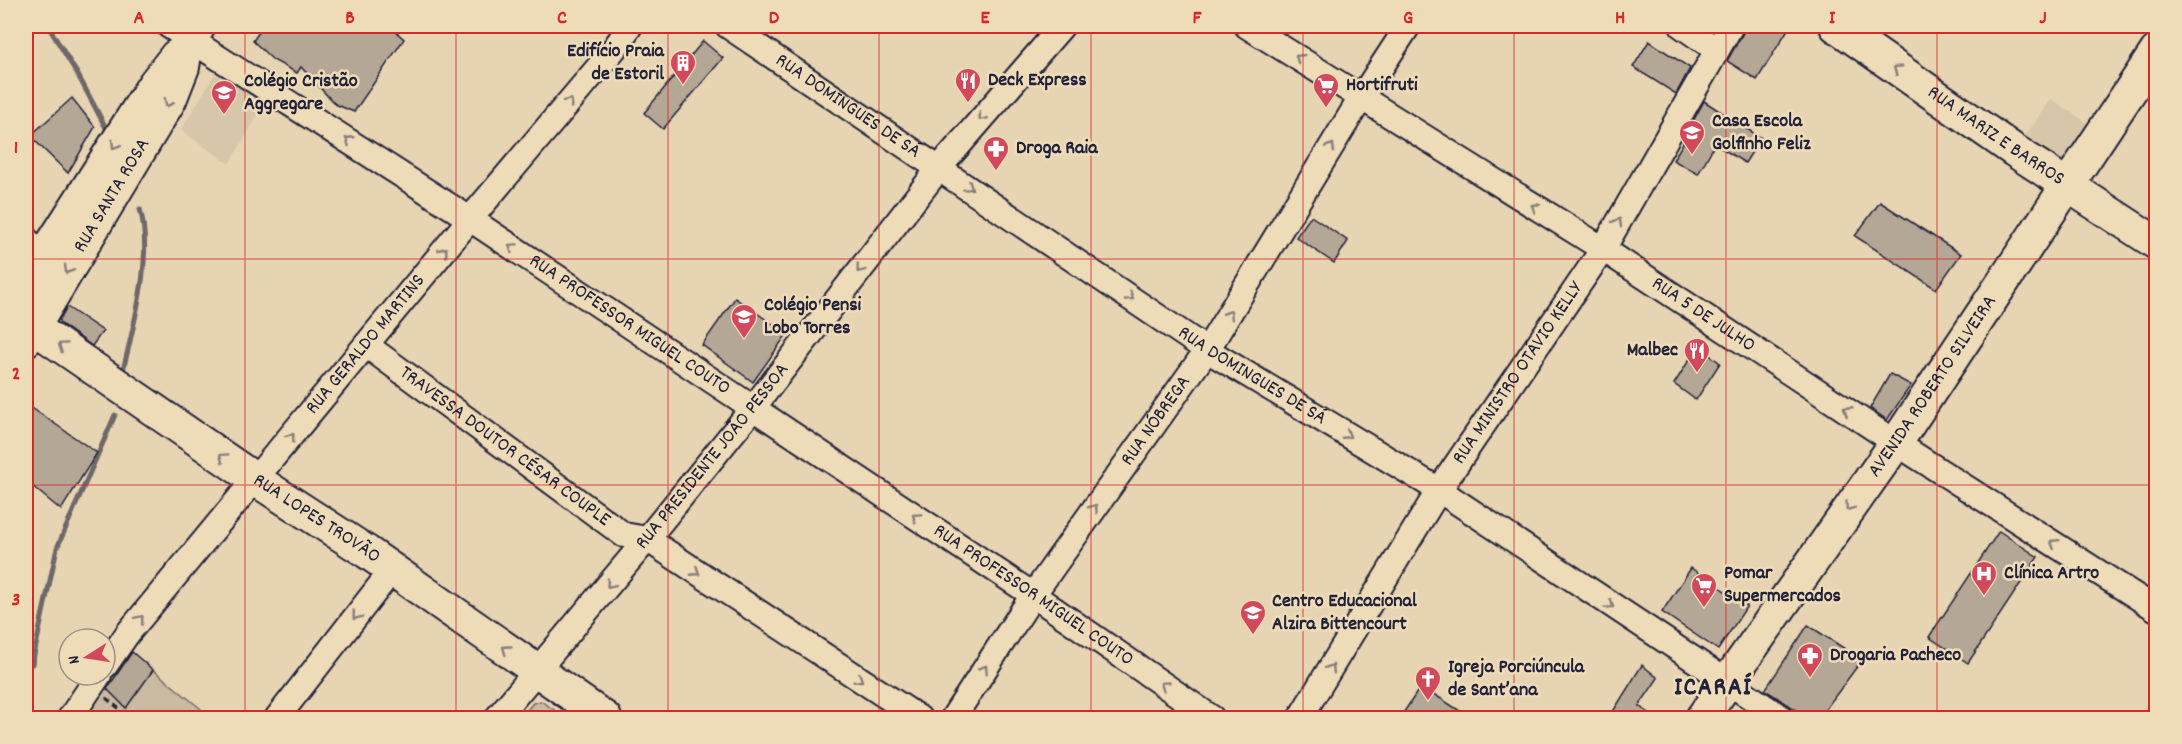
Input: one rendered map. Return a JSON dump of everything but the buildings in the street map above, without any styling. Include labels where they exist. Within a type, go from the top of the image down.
[{"type":"main road","name":"RUA MARIZ E BARROS","points":[[1836,26],[2015,151],[2157,243]]},
{"type":"main road","name":"RUA SANTA ROSA","points":[[26,291],[34,249],[154,84],[186,35]]},
{"type":"main road","name":"RUA SANTA ROSA","points":[[28,330],[170,100],[183,67],[186,35]]},
{"type":"main road","name":"AVENIDA ROBERTO SILVEIRA","points":[[1702,718],[1896,443],[2067,184],[2154,61]]},
{"type":"main road","name":"RUA LOPES TROVÃO","points":[[28,330],[392,570],[605,718]]},
{"type":"street","name":"RUA GERALDO MARTINS","points":[[117,648],[470,219],[614,49],[630,26]]},
{"type":"street","name":"RUA DOMINGUES DE SÁ","points":[[728,26],[940,167],[1207,350],[1439,490],[1782,718]]},
{"type":"street","name":"RUA PRESIDENTE JOÃO PESSOA","points":[[497,718],[753,408],[940,167],[1062,26]]},
{"type":"street","name":"RUA 5 DE JULHO","points":[[1247,26],[1603,249],[1896,443],[2157,609]]},
{"type":"street","name":"RUA NÓBREGA","points":[[953,718],[1033,595],[1207,350],[1408,26]]},
{"type":"street","points":[[1682,26],[1717,50]]},
{"type":"street","name":"RUA MINISTRO OTÁVIO KELLY","points":[[1300,718],[1439,490],[1603,249],[1731,26]]},
{"type":"street","name":"RUA PROFESSOR MIGUEL COUTO","points":[[186,35],[470,219],[1033,595],[1212,718]]},
{"type":"street","name":"TRAVESSA DOUTOR CÉSAR COUPLE","points":[[366,345],[624,535],[647,539],[919,718]]},
{"type":"street","points":[[277,718],[392,570]]},
{"type":"street","name":"RUA GERALDO MARTINS","points":[[70,718],[90,687]]},
{"type":"path","points":[[107,687],[131,718]]},
{"type":"shaded area","name":"Colégio Cristão Aggregare","points":[[215,74],[266,102],[229,164],[181,130]]},
{"type":"shaded area","points":[[2051,99],[2103,133],[2067,184],[2015,151]]},
{"type":"shaded area","points":[[129,650],[212,718],[81,718],[103,687],[117,687],[117,667]]},
{"type":"shaded area","points":[[541,701],[566,718],[520,718],[533,703]]},
{"type":"waterway","points":[[48,26],[78,75],[106,128]]},
{"type":"waterway","points":[[122,375],[143,270],[144,228],[140,209]]},
{"type":"waterway","points":[[32,664],[57,548],[115,415]]},
{"type":"place","name":"Edifício Praia de Estoril","points":[[683,86]]},
{"type":"place","name":"Deck Express","points":[[968,104]]},
{"type":"place","name":"Hortifruti","points":[[1326,109]]},
{"type":"place","name":"Colégio Cristão Aggregare","points":[[224,116]]},
{"type":"place","name":"Casa Escola Golfinho Feliz","points":[[1692,156]]},
{"type":"place","name":"Droga Raia","points":[[996,172]]},
{"type":"place","name":"Colégio Pensi Lobo Torres","points":[[744,340]]},
{"type":"place","name":"Malbec","points":[[1697,374]]},
{"type":"place","name":"Clínica Artro","points":[[1984,597]]},
{"type":"place","name":"Pomar Supermercados","points":[[1704,609]]},
{"type":"place","name":"Centro Educacional Alzira Bittencourt","points":[[1253,636]]},
{"type":"place","name":"Drogaria Pacheco","points":[[1810,679]]},
{"type":"place","name":"Igreja Porciúncula de Sant’ana","points":[[1428,702]]},
{"type":"district","name":"ICARAÍ","points":[[1713,688]]}]
